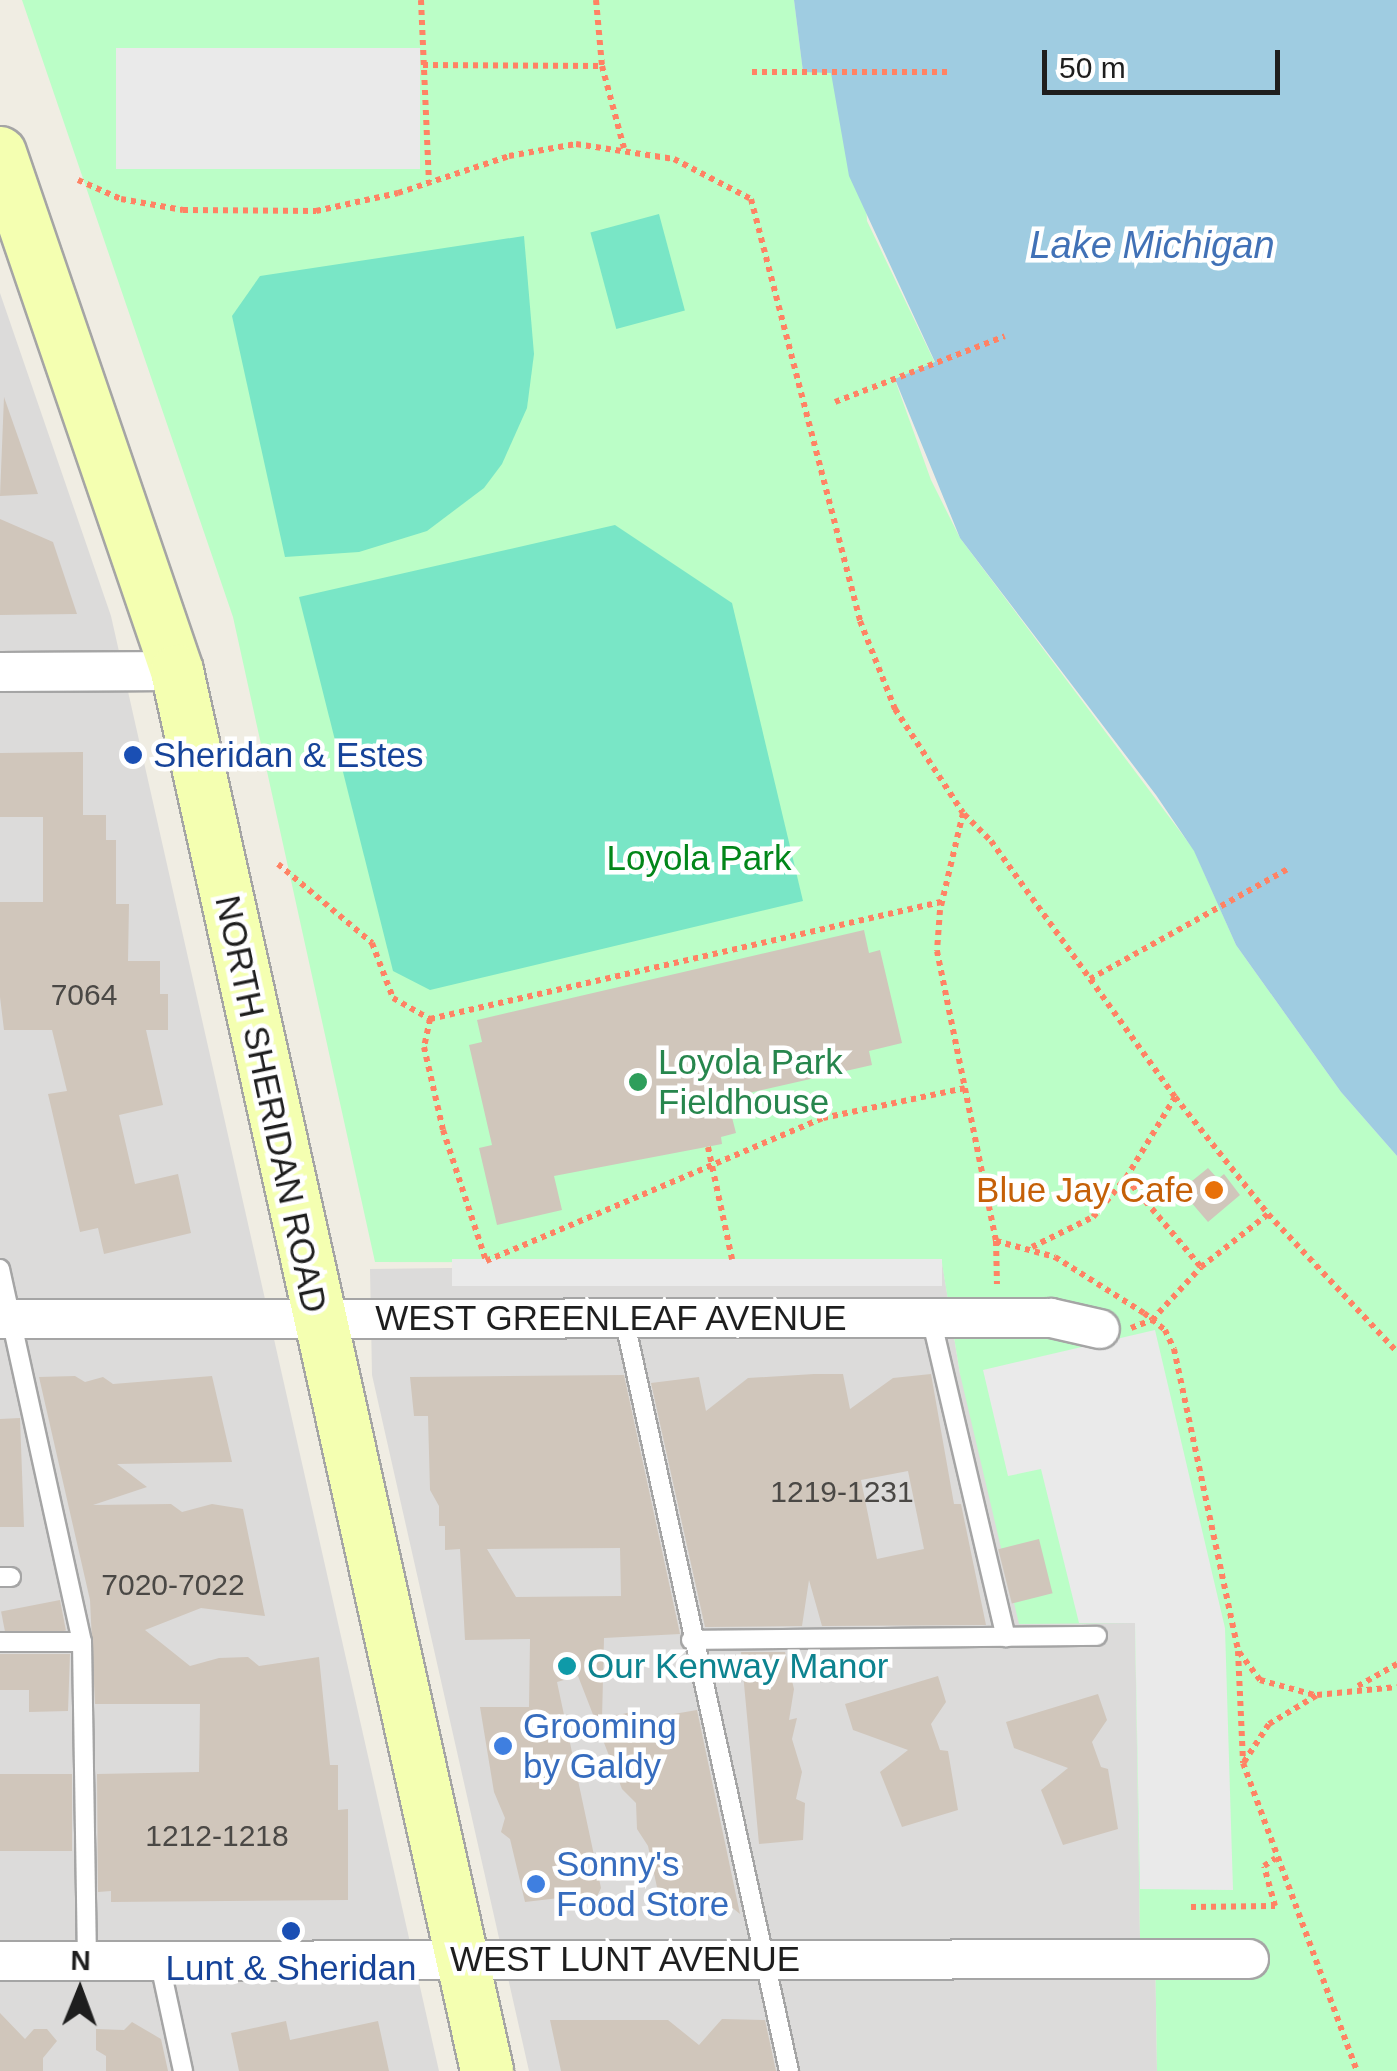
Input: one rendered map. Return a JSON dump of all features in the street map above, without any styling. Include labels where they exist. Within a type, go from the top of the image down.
[{"type":"main road","name":"NORTH SHERIDAN ROAD","points":[[0,153],[10,218],[177,671],[317,1318],[487,2071]]},
{"type":"street","points":[[0,672],[177,671]]},
{"type":"street","name":"WEST GREENLEAF AVENUE","points":[[6,1319],[1050,1318],[1111,1330]]},
{"type":"street","name":"WEST LUNT AVENUE","points":[[0,1961],[1249,1959]]},
{"type":"lane","points":[[0,1269],[6,1319],[82,1642],[87,1960]]},
{"type":"lane","points":[[624,1318],[789,2071]]},
{"type":"lane","points":[[932,1318],[1006,1636]]},
{"type":"lane","points":[[692,1640],[1097,1636]]},
{"type":"lane","points":[[0,1642],[82,1642]]},
{"type":"lane","points":[[159,1960],[183,2071]]},
{"type":"path","points":[[422,0],[429,182]]},
{"type":"path","points":[[596,0],[602,66],[624,148]]},
{"type":"path","points":[[424,64],[602,66]]},
{"type":"path","points":[[752,72],[947,72]]},
{"type":"path","points":[[78,180],[121,199],[183,210],[316,211],[559,147],[624,148],[674,160],[750,200],[860,622],[895,709],[963,813],[992,840],[1175,1097],[1268,1214],[1397,1352]]},
{"type":"path","points":[[835,402],[1005,336]]},
{"type":"path","points":[[963,813],[942,902],[938,951],[996,1241],[997,1318]]},
{"type":"path","points":[[278,864],[372,943],[393,998],[430,1019],[942,902]]},
{"type":"path","points":[[1090,979],[1288,869]]},
{"type":"path","points":[[430,1019],[424,1047],[443,1130],[486,1261],[823,1118],[965,1088]]},
{"type":"path","points":[[1031,1248],[1092,1218],[1126,1178],[1175,1097]]},
{"type":"path","points":[[708,1147],[732,1259]]},
{"type":"path","points":[[1126,1178],[1201,1267]]},
{"type":"path","points":[[1111,1330],[1152,1320],[1201,1267],[1268,1214]]},
{"type":"path","points":[[996,1241],[1031,1248],[1152,1320],[1174,1349],[1238,1651],[1243,1763],[1357,2071]]},
{"type":"path","points":[[1238,1651],[1260,1680],[1317,1696]]},
{"type":"path","points":[[1352,1689],[1397,1664]]},
{"type":"path","points":[[1243,1763],[1269,1724],[1317,1696],[1352,1689],[1397,1688]]},
{"type":"path","points":[[1192,1907],[1275,1906],[1264,1866],[1276,1858]]},
{"type":"shaded area","points":[[116,48],[420,48],[420,169],[116,169]]},
{"type":"shaded area","points":[[0,293],[111,616],[439,2071],[0,2071]]},
{"type":"shaded area","points":[[452,1259],[942,1259],[942,1286],[452,1286]]},
{"type":"shaded area","points":[[942,1262],[960,1374],[1135,1622],[1140,1937],[1155,1939],[1157,2071],[529,2071],[372,1375],[370,1269]]},
{"type":"shaded area","points":[[1155,1330],[1225,1628],[1233,1890],[1140,1889],[1135,1623],[1079,1623],[1041,1469],[1008,1476],[983,1370]]},
{"type":"green space","name":"Loyola Park","points":[[22,0],[794,0],[803,72],[858,72],[867,221],[935,363],[895,380],[931,480],[960,538],[1194,850],[1236,945],[1341,1092],[1397,1156],[1397,2071],[1157,2071],[1155,1939],[1140,1938],[1135,1623],[1019,1624],[960,1374],[942,1263],[375,1262],[233,617]]},
{"type":"green space","points":[[659,214],[685,311],[616,329],[590,232]]},
{"type":"green space","points":[[524,236],[534,354],[527,408],[502,464],[484,488],[427,531],[359,552],[285,557],[232,316],[260,276]]},
{"type":"green space","points":[[615,525],[732,603],[803,901],[430,990],[393,971],[299,597]]},
{"type":"water","name":"Lake Michigan","points":[[794,0],[1397,0],[1397,1156],[1341,1092],[1236,945],[1194,851],[1156,795],[960,538],[895,379],[935,362],[849,176],[831,73],[803,72]]},
{"type":"building","points":[[4,397],[38,494],[0,496]]},
{"type":"building","points":[[0,519],[53,542],[77,614],[0,615]]},
{"type":"building","points":[[83,752],[83,815],[106,815],[106,840],[116,840],[116,904],[129,904],[128,961],[160,961],[160,994],[168,994],[168,1030],[146,1030],[163,1105],[119,1115],[135,1184],[178,1174],[191,1233],[104,1254],[98,1228],[80,1232],[48,1094],[67,1091],[52,1030],[4,1030],[0,997],[0,902],[43,902],[43,817],[0,817],[0,753]]},
{"type":"building","name":"Loyola Park Fieldhouse","points":[[864,930],[869,953],[880,950],[902,1043],[869,1051],[872,1065],[727,1098],[736,1133],[721,1137],[722,1144],[554,1176],[562,1210],[497,1225],[479,1148],[492,1145],[469,1045],[482,1042],[477,1020]]},
{"type":"building","name":"Blue Jay Cafe","points":[[1208,1168],[1218,1179],[1224,1174],[1240,1195],[1208,1222],[1190,1201],[1197,1195],[1187,1185]]},
{"type":"building","points":[[843,1374],[850,1409],[893,1378],[931,1374],[954,1504],[961,1504],[986,1625],[822,1626],[809,1580],[802,1626],[705,1627],[651,1383],[699,1377],[706,1411],[748,1378]],"holes":[[[908,1471],[924,1549],[877,1559],[861,1480]]]},
{"type":"building","points":[[624,1375],[680,1634],[604,1638],[602,1719],[631,1712],[633,1721],[697,1710],[740,1914],[713,1892],[660,1901],[648,1846],[637,1829],[636,1803],[622,1789],[578,1676],[557,1682],[601,1888],[592,1907],[576,1896],[525,1902],[510,1839],[501,1832],[505,1818],[494,1792],[480,1707],[529,1707],[530,1639],[465,1640],[460,1549],[445,1550],[445,1526],[439,1526],[439,1506],[430,1490],[428,1416],[414,1416],[410,1377]],"holes":[[[620,1548],[621,1596],[516,1597],[487,1549]]]},
{"type":"building","points":[[75,1376],[85,1382],[103,1377],[113,1384],[212,1376],[232,1462],[117,1464],[147,1487],[93,1505],[171,1504],[182,1512],[212,1504],[243,1509],[265,1616],[201,1608],[145,1630],[190,1666],[219,1658],[248,1657],[259,1666],[319,1657],[330,1765],[338,1765],[338,1810],[348,1809],[348,1900],[111,1902],[111,1891],[98,1892],[97,1774],[199,1772],[200,1704],[95,1704],[90,1600],[39,1377]]},
{"type":"building","points":[[20,1418],[24,1527],[0,1527],[0,1419]]},
{"type":"building","points":[[1039,1539],[1053,1593],[1012,1603],[998,1549]]},
{"type":"building","points":[[60,1600],[66,1630],[7,1642],[1,1611]]},
{"type":"building","points":[[741,1652],[785,1652],[794,1689],[789,1720],[797,1718],[792,1739],[802,1772],[796,1799],[805,1803],[803,1840],[759,1844]]},
{"type":"building","points":[[0,1654],[70,1654],[68,1711],[29,1712],[29,1690],[0,1690]]},
{"type":"building","points":[[938,1676],[946,1702],[931,1724],[940,1750],[948,1751],[958,1810],[902,1827],[880,1772],[908,1750],[853,1730],[845,1704]]},
{"type":"building","points":[[1098,1694],[1107,1720],[1092,1742],[1101,1767],[1108,1769],[1118,1829],[1063,1845],[1041,1790],[1068,1768],[1014,1748],[1006,1722]]},
{"type":"building","points":[[0,1774],[72,1774],[72,1851],[0,1851]]},
{"type":"building","points":[[0,2013],[25,2039],[34,2029],[47,2029],[57,2041],[43,2058],[43,2071],[0,2071]]},
{"type":"building","points":[[722,2019],[765,2020],[776,2071],[561,2071],[550,2020],[668,2020],[699,2045]]},
{"type":"building","points":[[286,2021],[290,2040],[378,2021],[389,2071],[239,2071],[231,2033]]},
{"type":"building","points":[[132,2022],[161,2039],[168,2071],[106,2071],[106,2056],[96,2050],[96,2029],[124,2030]]},
{"type":"place","name":"Sheridan & Estes","points":[[133,755]]},
{"type":"place","name":"Loyola Park Fieldhouse","points":[[638,1082]]},
{"type":"place","name":"Blue Jay Cafe","points":[[1214,1190]]},
{"type":"place","name":"Our Kenway Manor","points":[[567,1666]]},
{"type":"place","name":"Grooming by Galdy","points":[[503,1746]]},
{"type":"place","name":"Sonny's Food Store","points":[[536,1884]]},
{"type":"place","name":"Lunt & Sheridan","points":[[291,1931]]}]
